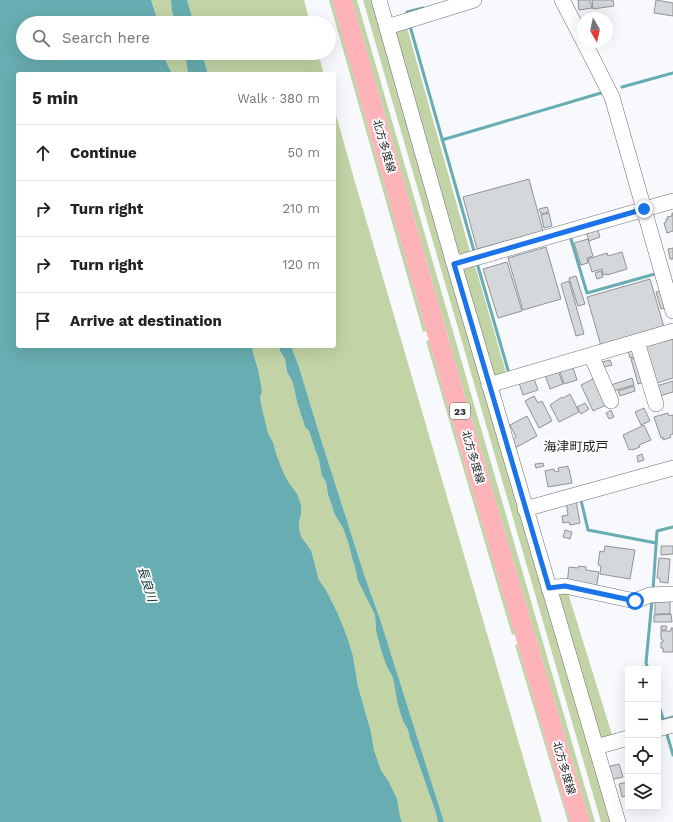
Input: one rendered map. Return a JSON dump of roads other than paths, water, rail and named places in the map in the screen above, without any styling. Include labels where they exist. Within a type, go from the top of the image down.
[{"type":"main road","name":"北方多度線","points":[[342,0],[450,378],[580,822]]},
{"type":"street","points":[[379,0],[525,509],[618,822]]},
{"type":"street","points":[[387,27],[474,0]]},
{"type":"street","points":[[562,0],[577,29]]},
{"type":"street","points":[[587,48],[612,98],[673,311]]},
{"type":"street","points":[[454,264],[673,201]]},
{"type":"street","points":[[489,385],[673,331]]},
{"type":"street","points":[[637,342],[656,404]]},
{"type":"street","points":[[591,355],[611,401]]},
{"type":"street","points":[[525,509],[673,468]]},
{"type":"street","points":[[549,588],[565,586],[635,601],[650,595],[673,594]]},
{"type":"street","points":[[661,728],[673,725]]},
{"type":"street","points":[[596,747],[625,739]]},
{"type":"water","name":"長良川","points":[[0,0],[151,0],[156,16],[16,16],[16,60],[165,60],[171,72],[16,72],[16,348],[252,348],[261,384],[261,404],[268,433],[273,442],[283,472],[297,494],[301,505],[299,529],[302,538],[311,550],[319,580],[326,590],[338,614],[347,637],[353,656],[358,686],[371,732],[374,750],[381,770],[389,782],[397,799],[402,822],[0,822]]},
{"type":"water","points":[[171,0],[187,0],[192,16],[173,16]]},
{"type":"water","points":[[186,60],[204,60],[207,72],[188,72]]},
{"type":"water","points":[[279,348],[292,348],[299,367],[444,822],[438,822],[408,730],[403,721],[398,705],[393,678],[386,665],[381,650],[376,631],[375,615],[358,581],[349,545],[343,528],[335,515],[328,495],[326,482],[322,476],[319,460],[309,431],[305,427],[293,383],[287,372],[285,359]]},
{"type":"waterway","points":[[407,12],[423,8]]},
{"type":"waterway","points":[[410,26],[474,251]]},
{"type":"waterway","points":[[622,87],[673,73]]},
{"type":"waterway","points":[[442,140],[601,93]]},
{"type":"waterway","points":[[568,237],[570,236],[587,293],[655,274]]},
{"type":"waterway","points":[[478,262],[477,263],[508,370]]},
{"type":"waterway","points":[[581,500],[588,530],[656,543]]},
{"type":"waterway","points":[[653,590],[657,531],[673,527]]},
{"type":"waterway","points":[[647,666],[646,663],[652,600]]},
{"type":"waterway","points":[[661,712],[664,722]]},
{"type":"waterway","points":[[663,720],[673,717]]},
{"type":"waterway","points":[[666,731],[673,755]]},
{"type":"district","name":"海津町成戸","points":[[576,446]]}]
